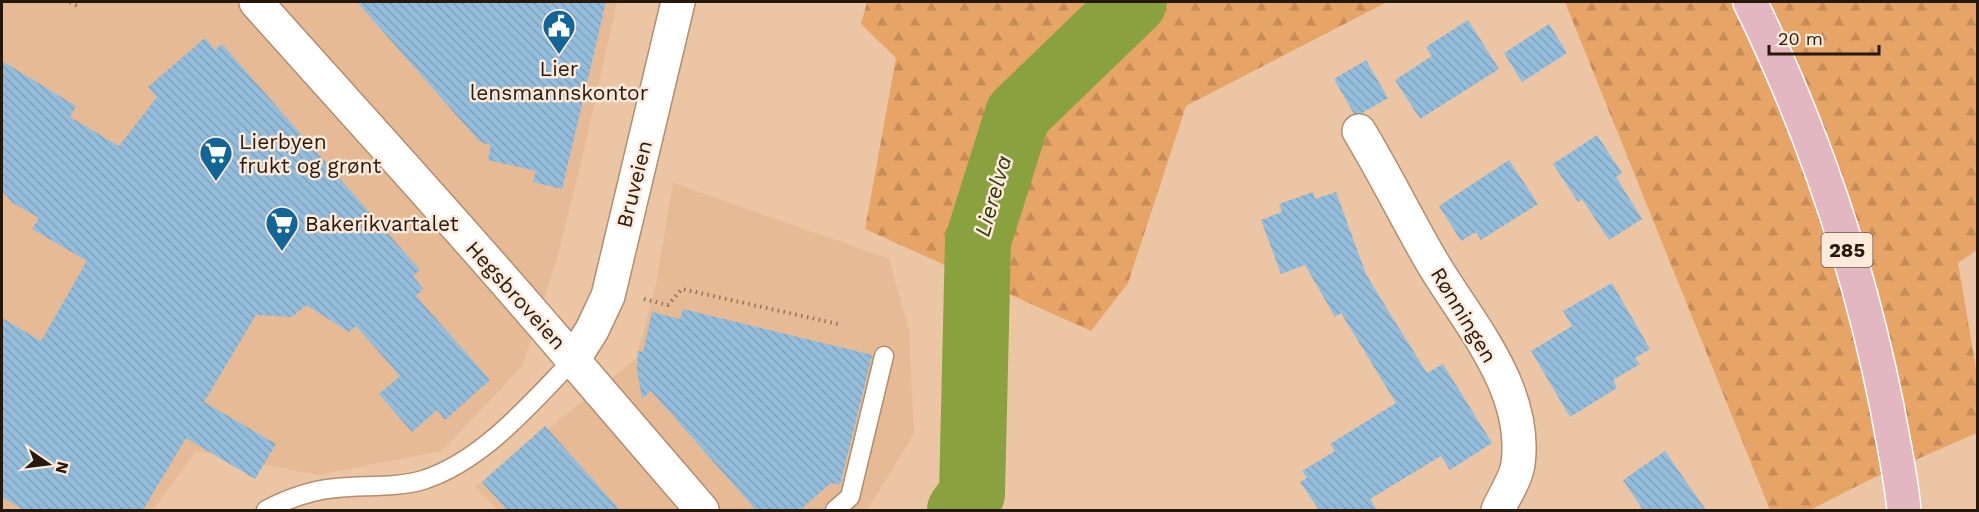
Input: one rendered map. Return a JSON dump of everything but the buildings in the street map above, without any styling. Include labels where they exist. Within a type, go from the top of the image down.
[{"type":"main road","name":"285","points":[[1750,2],[1803,120],[1852,267],[1877,357],[1904,510]]},
{"type":"street","name":"Hegsbroveien","points":[[256,2],[456,228],[501,274],[702,510]]},
{"type":"street","name":"Bruveien","points":[[573,360],[592,330],[608,296],[678,2]]},
{"type":"street","name":"Rønningen","points":[[1359,131],[1433,263],[1484,341],[1506,389],[1514,412],[1518,441],[1517,466],[1498,510]]},
{"type":"lane","points":[[835,510],[850,496],[884,356]]},
{"type":"lane","points":[[266,510],[281,502],[333,488],[405,483],[438,473],[468,457],[496,435],[573,360]]},
{"type":"path","points":[[70,2],[77,6]]},
{"type":"path","points":[[641,298],[668,305],[682,290],[838,324]]},
{"type":"shaded area","points":[[2,2],[617,2],[559,251],[523,365],[442,451],[317,475],[196,451],[153,510],[8,510],[2,507]]},
{"type":"shaded area","points":[[673,183],[889,259],[909,330],[914,434],[867,510],[498,510],[475,487],[636,359],[656,285]]},
{"type":"green space","points":[[867,2],[1387,2],[1186,106],[1128,283],[1091,331],[865,229],[896,58],[861,24]]},
{"type":"green space","points":[[1565,2],[1977,2],[1977,250],[1958,263],[1977,374],[1977,433],[1867,481],[1810,510],[1770,510]]},
{"type":"waterway","name":"Lierelva","points":[[960,510],[972,494],[978,241],[1018,114],[1134,2]]},
{"type":"place","name":"Lier lensmannskontor","points":[[559,55]]},
{"type":"place","name":"Lierbyen frukt og grønt","points":[[216,182]]},
{"type":"place","name":"Bakerikvartalet","points":[[282,252]]}]
